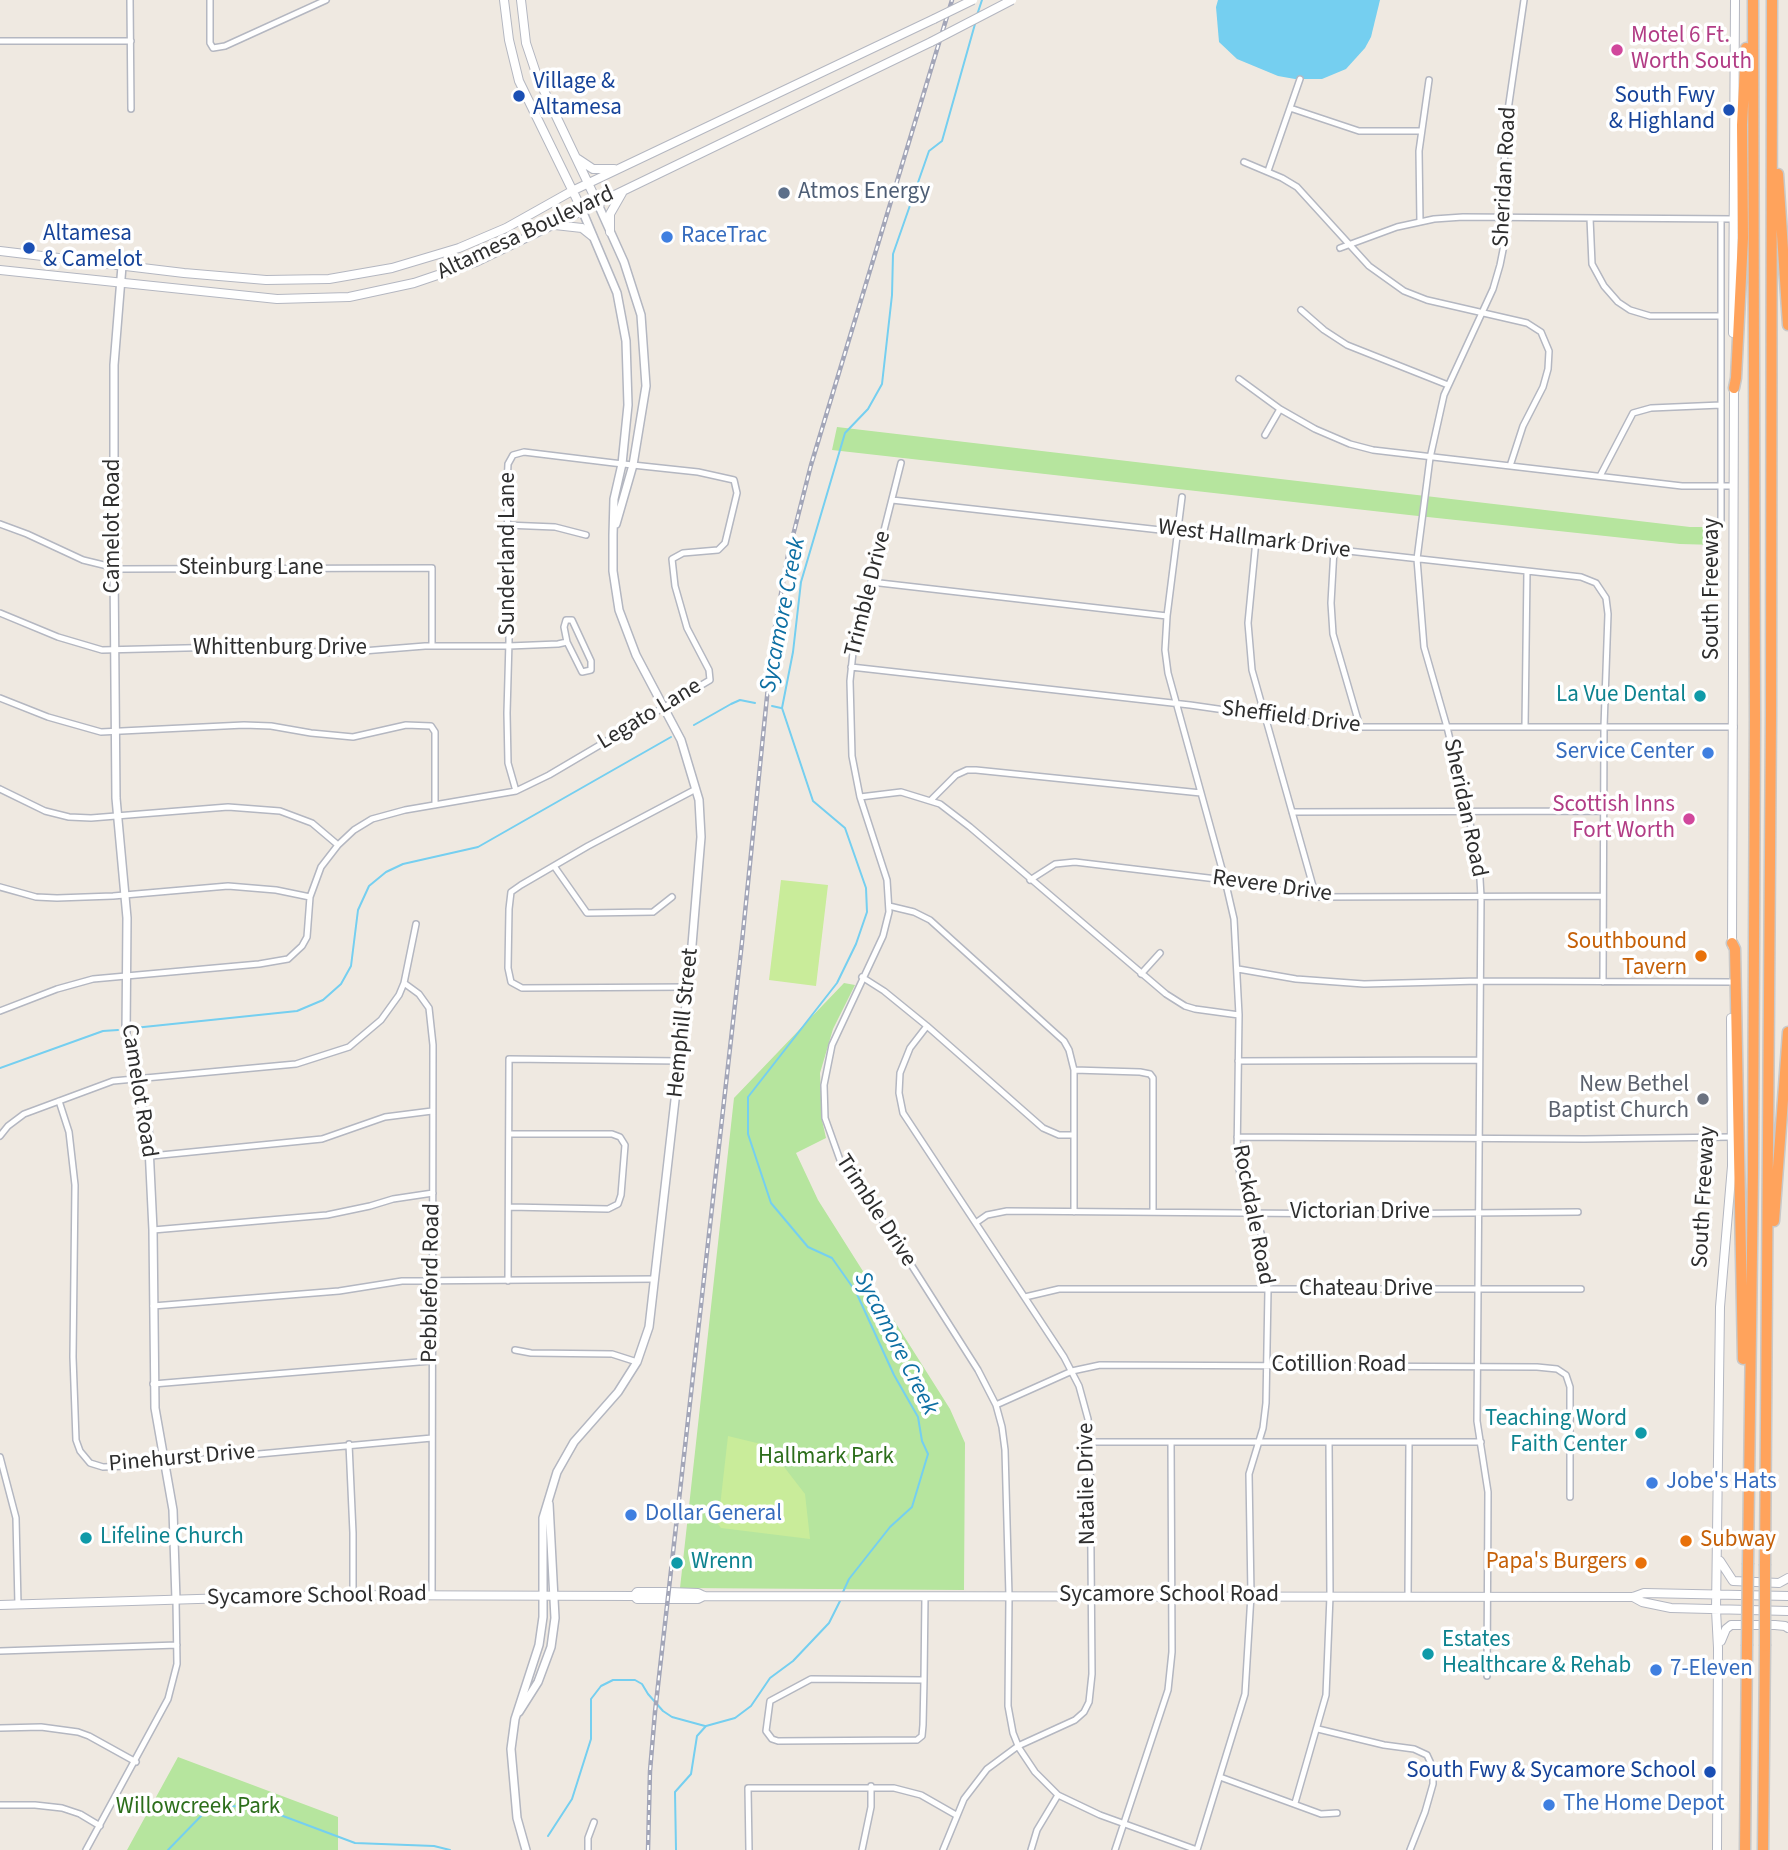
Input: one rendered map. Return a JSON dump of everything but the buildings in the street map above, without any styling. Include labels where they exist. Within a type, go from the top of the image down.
[{"type":"highway","points":[[1734,388],[1743,238],[1742,125],[1747,0]]},
{"type":"highway","name":"South Freeway","points":[[1742,1850],[1740,1830],[1745,1817],[1748,1563],[1755,719],[1753,0]]},
{"type":"highway","points":[[1763,1850],[1771,716],[1772,0]]},
{"type":"highway","points":[[1771,59],[1788,325]]},
{"type":"highway","points":[[1732,943],[1735,948],[1743,1436],[1749,1444]]},
{"type":"highway","points":[[1768,1258],[1776,1203],[1788,1032]]},
{"type":"main road","points":[[504,0],[507,28],[519,81],[582,210]]},
{"type":"main road","points":[[521,0],[526,43],[537,76],[597,202]]},
{"type":"main road","name":"Altamesa Boulevard","points":[[0,251],[266,280],[329,279],[432,258],[506,228],[588,183],[973,0]]},
{"type":"main road","name":"Altamesa Boulevard","points":[[0,270],[277,299],[349,297],[414,283],[462,268],[931,42],[1012,0]]},
{"type":"main road","name":"South Freeway","points":[[1717,1850],[1716,1595],[1720,1307],[1730,1197],[1731,1137],[1735,0]]},
{"type":"main road","points":[[507,28],[523,24]]},
{"type":"main road","points":[[711,126],[721,142]]},
{"type":"main road","points":[[575,156],[593,169],[620,168]]},
{"type":"main road","points":[[610,232],[610,214],[615,200],[625,189]]},
{"type":"main road","points":[[552,225],[582,228],[593,236]]},
{"type":"main road","points":[[1718,1551],[1721,1566],[1732,1581],[1779,1583],[1788,1578]]},
{"type":"main road","name":"Sycamore School Road","points":[[0,1605],[353,1595],[634,1596],[637,1592],[866,1596],[1633,1597],[1644,1593],[1788,1596]]},
{"type":"main road","name":"Sycamore School Road","points":[[1633,1597],[1642,1602],[1671,1608],[1788,1611]]},
{"type":"main road","points":[[1718,1648],[1726,1629],[1731,1626],[1775,1625],[1788,1629]]},
{"type":"street","points":[[130,0],[131,109]]},
{"type":"street","points":[[210,0],[210,43],[213,48],[225,46],[326,0]]},
{"type":"street","name":"Sheridan Road","points":[[1487,1676],[1488,1492],[1477,1421],[1481,897],[1479,861],[1469,812],[1424,648],[1417,559],[1430,458],[1448,385],[1493,289],[1504,245],[1507,117],[1524,0]]},
{"type":"street","points":[[0,41],[131,41]]},
{"type":"street","points":[[1268,172],[1300,79]]},
{"type":"street","points":[[1420,222],[1420,131],[1429,80]]},
{"type":"street","points":[[1290,108],[1359,131],[1420,131]]},
{"type":"street","points":[[1244,162],[1290,182],[1304,193],[1369,266],[1404,291],[1427,300],[1535,327],[1546,339],[1549,351],[1548,369],[1543,387],[1523,426],[1510,466]]},
{"type":"street","name":"Hemphill Street","points":[[597,202],[624,262],[641,315],[646,386],[633,465],[613,535]]},
{"type":"street","name":"Hemphill Street","points":[[526,1850],[517,1818],[511,1749],[515,1719],[539,1645],[543,1617],[543,1518],[557,1472],[574,1442],[618,1392],[637,1362],[649,1326],[688,987],[701,837],[699,800],[681,740],[636,655],[619,610],[613,571],[613,535],[614,499],[622,464],[628,405],[626,341],[617,293],[582,210]]},
{"type":"street","points":[[1340,248],[1397,227],[1463,217],[1733,219]]},
{"type":"street","points":[[1590,218],[1592,264],[1604,286],[1619,302],[1630,310],[1650,316],[1721,316]]},
{"type":"street","points":[[1721,219],[1721,527]]},
{"type":"street","name":"Camelot Road","points":[[86,1850],[136,1762],[168,1699],[177,1673],[174,1524],[153,1384],[151,1156],[148,1126],[133,1078],[126,1034],[127,918],[118,816],[114,568],[114,365],[122,266]]},
{"type":"street","points":[[1301,310],[1347,345],[1448,385]]},
{"type":"street","points":[[626,341],[643,338]]},
{"type":"street","points":[[1239,379],[1280,409],[1315,429],[1350,444],[1373,450],[1682,486],[1734,486]]},
{"type":"street","points":[[1600,477],[1633,414],[1651,408],[1721,405]]},
{"type":"street","points":[[1265,435],[1280,409]]},
{"type":"street","name":"Sunderland Lane","points":[[516,791],[508,763],[506,525],[508,464],[513,455],[524,452],[698,472],[734,480]]},
{"type":"street","name":"Trimble Drive","points":[[901,463],[871,582],[855,633],[851,667],[852,756],[860,797],[887,880],[889,906],[883,936],[832,1045],[826,1068],[824,1102],[829,1132],[840,1160],[978,1370],[996,1405],[1005,1450],[1009,1596],[1008,1706],[1018,1746],[1035,1772],[1058,1795],[1077,1806],[1197,1850]]},
{"type":"street","name":"Legato Lane","points":[[125,975],[288,959],[300,949],[307,937],[310,897],[321,867],[354,830],[373,819],[405,810],[516,791],[549,775],[710,680],[709,670],[687,628],[675,586],[672,559],[683,553],[718,550],[725,543],[737,493],[734,480]]},
{"type":"street","name":"Rockdale Road","points":[[1182,497],[1165,650],[1168,673],[1226,880],[1234,919],[1239,1015],[1239,1169],[1254,1213],[1266,1263],[1268,1290],[1266,1403],[1259,1442],[1251,1460],[1249,1474],[1251,1595],[1245,1694],[1197,1850]]},
{"type":"street","name":"West Hallmark Drive","points":[[892,500],[1591,580],[1606,598],[1608,614],[1604,727]]},
{"type":"street","name":"Steinburg Lane","points":[[0,524],[83,560],[114,568],[432,568],[432,646]]},
{"type":"street","points":[[506,525],[555,527],[586,535]]},
{"type":"street","points":[[1256,540],[1249,649],[1265,717],[1316,897]]},
{"type":"street","points":[[1334,549],[1331,603],[1333,634],[1360,727]]},
{"type":"street","points":[[1525,727],[1527,571]]},
{"type":"street","points":[[871,582],[1167,616]]},
{"type":"street","name":"Whittenburg Drive","points":[[0,613],[89,648],[115,651],[226,647],[338,653],[432,646],[509,646],[567,642]]},
{"type":"street","points":[[566,620],[572,620],[591,661],[591,670],[582,672],[567,642],[564,627],[566,620]]},
{"type":"street","name":"Sheffield Drive","points":[[851,667],[1360,727],[1734,727]]},
{"type":"street","points":[[0,698],[48,718],[84,729],[115,732],[244,724],[353,737],[406,724],[429,725],[435,732],[435,805]]},
{"type":"street","points":[[1603,982],[1604,727]]},
{"type":"street","points":[[931,800],[956,775],[967,770],[1200,793]]},
{"type":"street","points":[[0,789],[30,805],[57,815],[91,818],[228,807],[269,809],[294,814],[312,823],[338,845]]},
{"type":"street","points":[[688,987],[522,988],[511,982],[508,968],[509,909],[511,892],[644,815],[696,789]]},
{"type":"street","points":[[860,797],[901,792],[931,800],[951,811],[1142,974],[1185,1006],[1207,1012],[1239,1015]]},
{"type":"street","points":[[1292,812],[1603,811]]},
{"type":"street","name":"Revere Drive","points":[[1030,880],[1055,864],[1075,862],[1226,880],[1316,897],[1603,896]]},
{"type":"street","points":[[554,866],[587,913],[653,912],[672,897]]},
{"type":"street","points":[[0,887],[36,897],[125,895],[238,886],[310,897]]},
{"type":"street","points":[[889,906],[923,916],[940,928],[1057,1032],[1069,1050],[1074,1070],[1074,1212]]},
{"type":"street","points":[[0,1136],[24,1114],[101,1085],[133,1078],[296,1064],[340,1052],[360,1039],[381,1020],[392,1005],[404,982],[416,924]]},
{"type":"street","points":[[1142,974],[1160,953]]},
{"type":"street","points":[[1238,968],[1296,979],[1351,984],[1479,981],[1731,982]]},
{"type":"street","points":[[0,1011],[57,989],[93,979],[125,975]]},
{"type":"street","points":[[863,977],[928,1026],[1043,1128],[1059,1135],[1074,1135]]},
{"type":"street","name":"Pebbleford Road","points":[[404,982],[419,994],[431,1012],[432,1596]]},
{"type":"street","name":"Natalie Drive","points":[[928,1026],[909,1048],[905,1057],[899,1082],[900,1104],[908,1124],[1026,1297],[1072,1371],[1085,1409],[1090,1442],[1092,1674],[1089,1702],[1084,1712],[1075,1720],[1018,1746],[987,1769],[970,1789],[956,1815],[943,1850]]},
{"type":"street","points":[[508,1281],[509,1059],[680,1061]]},
{"type":"street","points":[[1238,1061],[1479,1060]]},
{"type":"street","points":[[1074,1070],[1140,1072],[1150,1074],[1153,1078],[1153,1212]]},
{"type":"street","name":"Pinehurst Drive","points":[[59,1101],[69,1132],[73,1157],[73,1357],[76,1440],[80,1451],[94,1465],[103,1467],[432,1438]]},
{"type":"street","points":[[151,1156],[321,1139],[385,1117],[432,1111]]},
{"type":"street","points":[[509,1134],[612,1134],[620,1137],[625,1145],[618,1204],[608,1209],[509,1207]]},
{"type":"street","points":[[1237,1137],[1731,1137]]},
{"type":"street","points":[[153,1230],[327,1215],[393,1199],[433,1193]]},
{"type":"street","name":"Victorian Drive","points":[[976,1222],[987,1215],[1007,1211],[1578,1212]]},
{"type":"street","points":[[153,1306],[339,1291],[402,1281],[655,1279]]},
{"type":"street","name":"Chateau Drive","points":[[1026,1297],[1059,1289],[1581,1289]]},
{"type":"street","points":[[515,1350],[531,1353],[612,1354],[637,1362]]},
{"type":"street","points":[[153,1384],[431,1361]]},
{"type":"street","name":"Cotillion Road","points":[[996,1405],[1072,1371],[1100,1365],[1477,1366],[1558,1369],[1569,1379],[1570,1497]]},
{"type":"street","points":[[1090,1442],[1480,1442]]},
{"type":"street","points":[[1115,1850],[1168,1690],[1172,1652],[1171,1442]]},
{"type":"street","points":[[1294,1803],[1326,1695],[1330,1596],[1329,1442]]},
{"type":"street","points":[[1408,1596],[1409,1442]]},
{"type":"street","points":[[349,1444],[353,1595]]},
{"type":"street","points":[[0,1457],[16,1518],[18,1605]]},
{"type":"street","name":"Hemphill Street","points":[[515,1719],[538,1682],[551,1647],[555,1596],[549,1497]]},
{"type":"street","points":[[924,1680],[811,1679],[770,1701],[766,1731],[768,1736],[778,1741],[917,1740],[922,1736],[924,1680],[925,1596]]},
{"type":"street","points":[[0,1651],[177,1645]]},
{"type":"street","points":[[0,1728],[41,1727],[78,1732],[108,1745],[136,1762]]},
{"type":"street","points":[[1318,1729],[1384,1745],[1414,1749],[1427,1755],[1433,1768],[1431,1796],[1410,1850]]},
{"type":"street","points":[[1220,1777],[1321,1814],[1337,1813]]},
{"type":"street","points":[[862,1850],[872,1807],[870,1786]]},
{"type":"street","points":[[749,1850],[748,1788],[894,1788],[922,1795],[956,1815]]},
{"type":"street","points":[[1031,1850],[1037,1830],[1058,1795]]},
{"type":"street","points":[[0,1805],[62,1808],[80,1814],[100,1826]]},
{"type":"street","points":[[588,1850],[588,1838],[594,1822]]},
{"type":"green space","points":[[837,427],[1690,527],[1717,527],[1717,545],[1680,544],[1409,515],[832,450]]},
{"type":"green space","points":[[781,880],[828,885],[816,986],[769,980]]},
{"type":"green space","name":"Hallmark Park","points":[[844,983],[855,985],[833,1029],[820,1073],[822,1120],[826,1138],[796,1153],[818,1200],[950,1409],[965,1443],[964,1590],[680,1588],[734,1098]]},
{"type":"green space","points":[[728,1436],[765,1445],[771,1450],[805,1494],[810,1539],[721,1528],[718,1524]]},
{"type":"green space","name":"Willowcreek Park","points":[[178,1757],[338,1817],[338,1850],[127,1850]]},
{"type":"water","points":[[1218,0],[1380,0],[1371,37],[1346,69],[1322,79],[1295,79],[1278,76],[1237,59],[1219,42],[1216,7]]},
{"type":"waterway","name":"Sycamore Creek","points":[[977,15],[982,0]]},
{"type":"waterway","name":"Sycamore Creek","points":[[843,1592],[849,1579],[890,1527],[912,1507],[928,1454],[922,1441],[918,1417],[894,1375],[856,1292],[832,1258],[808,1247],[771,1203],[748,1134],[748,1097],[837,983],[856,944],[867,912],[866,888],[845,828],[813,801],[782,708],[793,652],[801,582],[845,433],[868,409],[882,384],[892,295],[893,254],[929,151],[942,141],[975,24]]},
{"type":"waterway","points":[[694,725],[740,700],[755,703]]},
{"type":"waterway","points":[[772,706],[781,708]]},
{"type":"waterway","points":[[134,1028],[297,1011],[323,1000],[341,984],[351,966],[358,910],[369,886],[386,872],[403,864],[478,847],[671,737]]},
{"type":"waterway","points":[[0,1068],[103,1031],[118,1030]]},
{"type":"waterway","name":"Sycamore Creek","points":[[676,1850],[675,1792],[691,1774],[697,1736],[706,1726],[735,1718],[751,1706],[770,1678],[793,1661],[829,1623],[840,1601]]},
{"type":"waterway","points":[[548,1836],[572,1799],[591,1739],[591,1699],[601,1686],[613,1680],[635,1680],[642,1684],[663,1711],[672,1717],[705,1726]]},
{"type":"waterway","points":[[168,1850],[203,1814],[220,1807],[238,1806],[259,1807],[355,1843],[434,1846],[450,1850]]},
{"type":"railway","points":[[648,1850],[655,1712],[742,942],[773,638],[788,555],[811,465],[952,0]]},
{"type":"place","name":"Motel 6 Ft. Worth South","points":[[1617,50]]},
{"type":"place","name":"Village & Altamesa","points":[[519,96]]},
{"type":"place","name":"South Fwy & Highland","points":[[1729,110]]},
{"type":"place","name":"Atmos Energy","points":[[784,193]]},
{"type":"place","name":"RaceTrac","points":[[667,237]]},
{"type":"place","name":"Altamesa & Camelot","points":[[29,248]]},
{"type":"place","name":"La Vue Dental","points":[[1700,696]]},
{"type":"place","name":"Service Center","points":[[1708,753]]},
{"type":"place","name":"Scottish Inns Fort Worth","points":[[1689,819]]},
{"type":"place","name":"Southbound Tavern","points":[[1701,956]]},
{"type":"place","name":"New Bethel Baptist Church","points":[[1703,1099]]},
{"type":"place","name":"Teaching Word Faith Center","points":[[1641,1433]]},
{"type":"place","name":"Jobe's Hats","points":[[1652,1483]]},
{"type":"place","name":"Dollar General","points":[[631,1515]]},
{"type":"place","name":"Lifeline Church","points":[[86,1538]]},
{"type":"place","name":"Subway","points":[[1686,1541]]},
{"type":"place","name":"Wrenn","points":[[677,1563]]},
{"type":"place","name":"Papa's Burgers","points":[[1641,1563]]},
{"type":"place","name":"Estates Healthcare & Rehab","points":[[1428,1654]]},
{"type":"place","name":"7-Eleven","points":[[1656,1670]]},
{"type":"place","name":"South Fwy & Sycamore School","points":[[1710,1772]]},
{"type":"place","name":"The Home Depot","points":[[1549,1805]]}]
